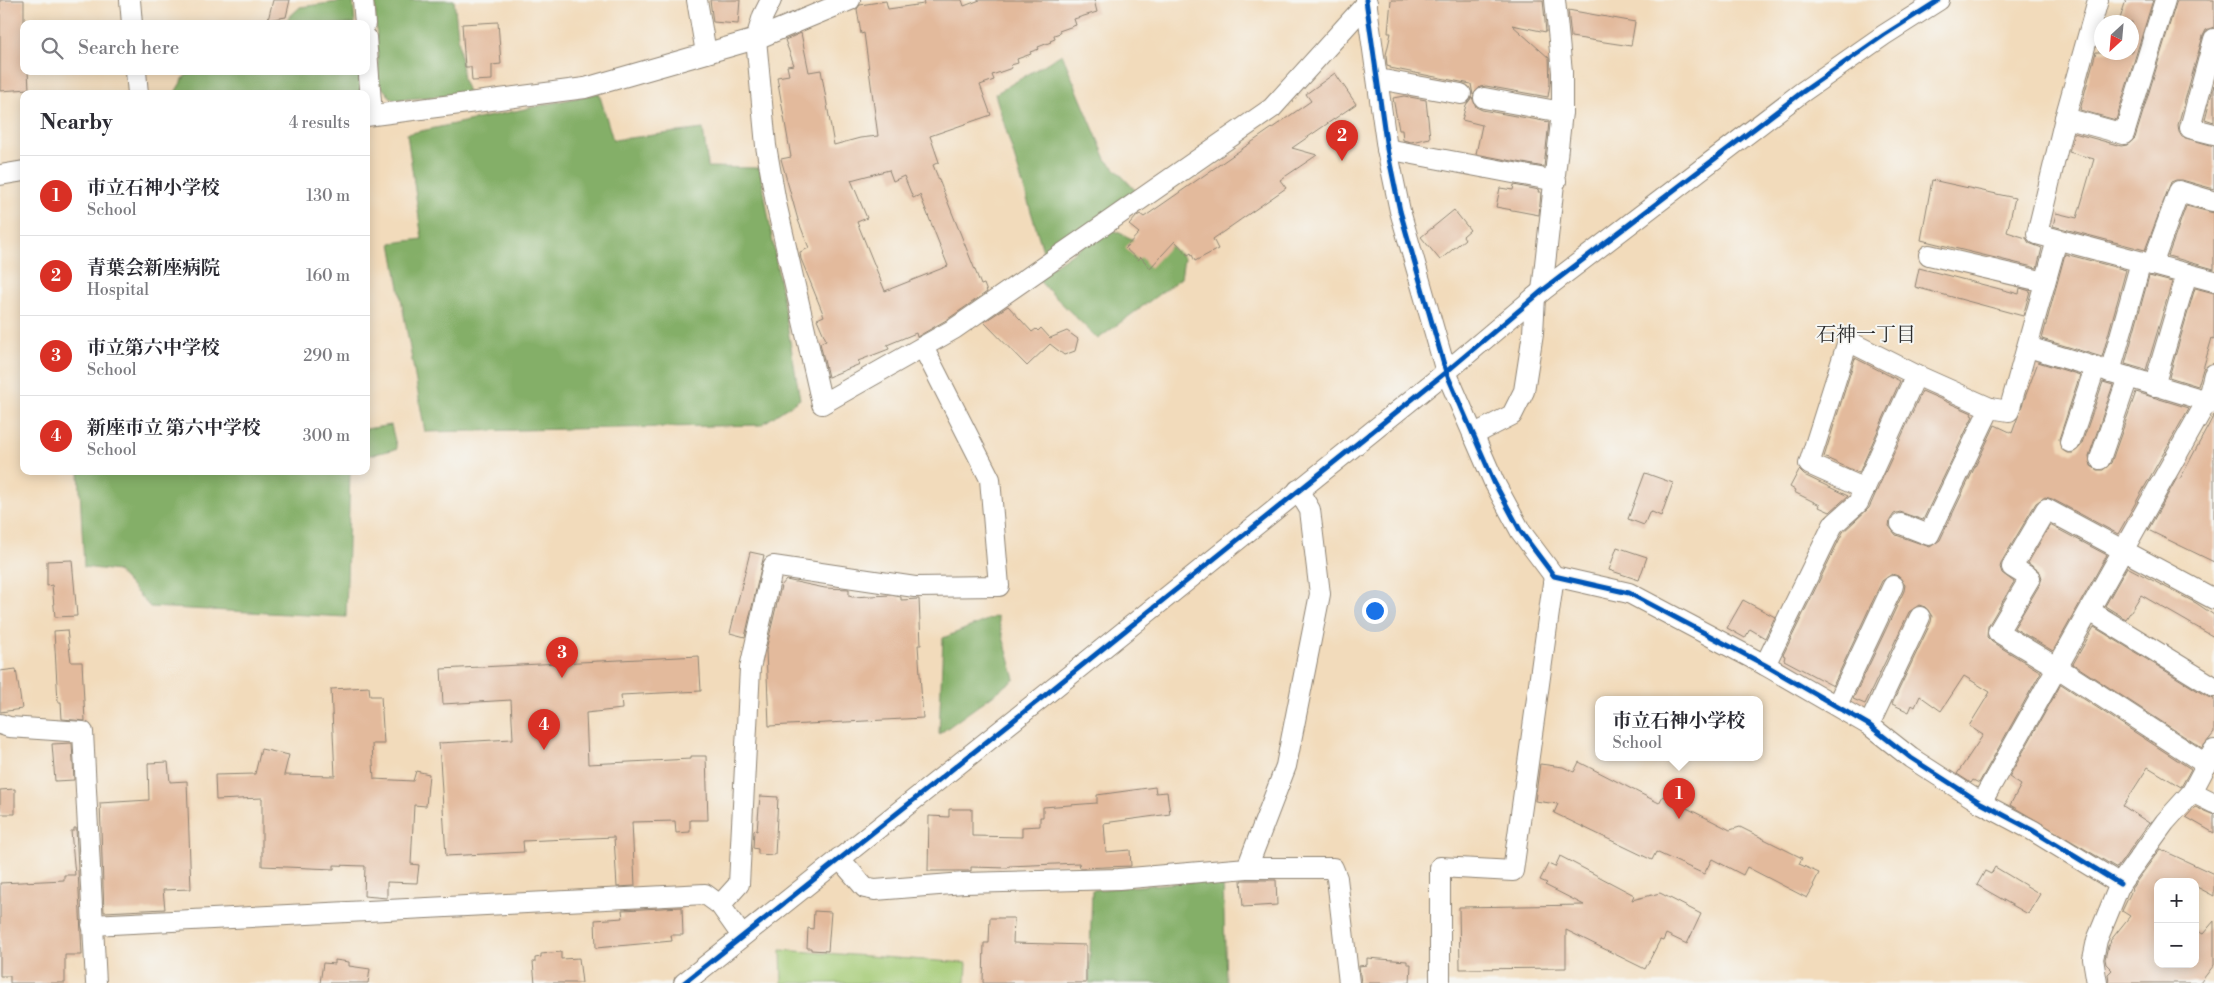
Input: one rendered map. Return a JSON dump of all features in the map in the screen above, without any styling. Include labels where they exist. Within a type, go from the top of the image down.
[{"type":"street","points":[[130,0],[132,20]]},
{"type":"street","points":[[364,0],[365,20]]},
{"type":"street","points":[[697,0],[706,54]]},
{"type":"street","points":[[771,0],[763,16],[756,39],[766,146],[776,203],[822,404],[962,324],[1272,108],[1366,1]]},
{"type":"street","points":[[370,115],[585,88],[756,39],[850,0]]},
{"type":"street","points":[[1473,435],[1512,415],[1524,391],[1556,181],[1562,112],[1562,72],[1555,0]]},
{"type":"street","points":[[684,983],[1446,372],[1538,294],[1801,93],[1884,35],[1939,0]]},
{"type":"street","points":[[2098,0],[2065,118],[2037,234],[2214,281]]},
{"type":"street","points":[[2065,118],[2124,134],[2165,0]]},
{"type":"street","points":[[1366,1],[1387,149],[1400,211],[1446,372],[1494,482],[1521,532],[1554,576],[1629,593],[1765,665],[1838,705],[1869,725],[1911,758],[1981,804],[2032,830],[2120,884]]},
{"type":"street","points":[[2214,39],[2190,128],[2214,134]]},
{"type":"street","points":[[136,75],[138,90]]},
{"type":"street","points":[[367,75],[368,90]]},
{"type":"street","points":[[1378,79],[1461,94]]},
{"type":"street","points":[[1484,98],[1562,112]]},
{"type":"street","points":[[1387,149],[1556,181]]},
{"type":"street","points":[[0,175],[20,172]]},
{"type":"street","points":[[2100,459],[2111,372],[2147,263],[2179,191],[2212,201]]},
{"type":"street","points":[[1865,489],[1809,464],[1848,342],[1990,408],[2009,411],[2057,240]]},
{"type":"street","points":[[1929,255],[2046,282]]},
{"type":"street","points":[[2154,386],[2187,274]]},
{"type":"street","points":[[2028,346],[2211,402]]},
{"type":"street","points":[[720,905],[739,884],[750,668],[773,566],[915,587],[998,586],[990,479],[923,347]]},
{"type":"street","points":[[2070,442],[2111,372]]},
{"type":"street","points":[[1981,804],[2123,551],[2211,402],[2214,374]]},
{"type":"street","points":[[1765,665],[1833,525],[1858,503],[1916,375]]},
{"type":"street","points":[[1901,524],[1929,535],[1990,408]]},
{"type":"street","points":[[1247,868],[1286,766],[1320,594],[1310,510],[1298,490]]},
{"type":"street","points":[[2097,983],[2093,959],[2098,940],[2120,884],[2165,822],[2192,792],[2210,757],[1998,632],[2030,578],[2012,567],[2046,508],[2214,599]]},
{"type":"street","points":[[1440,983],[1440,866],[1513,871],[1554,576]]},
{"type":"street","points":[[1838,705],[1893,586]]},
{"type":"street","points":[[2090,611],[2214,687]]},
{"type":"street","points":[[1869,725],[1920,617]]},
{"type":"street","points":[[0,724],[9,727],[83,732],[96,983]]},
{"type":"street","points":[[2192,792],[2214,803]]},
{"type":"street","points":[[839,858],[865,888],[875,890],[964,883],[1119,879],[1247,868],[1332,868],[1337,878],[1349,983]]},
{"type":"street","points":[[92,925],[705,894],[720,905],[742,936]]},
{"type":"green space","points":[[353,0],[355,20],[286,20],[300,7]]},
{"type":"green space","points":[[375,0],[454,0],[463,80],[469,94],[393,100],[379,84]]},
{"type":"green space","points":[[1062,54],[1106,159],[1138,193],[1044,254],[995,94]]},
{"type":"green space","points":[[359,75],[361,90],[176,90],[185,76]]},
{"type":"green space","points":[[599,93],[613,140],[703,129],[708,167],[760,168],[800,399],[761,425],[425,432],[391,243],[422,239],[407,134]]},
{"type":"green space","points":[[1109,228],[1147,246],[1167,243],[1184,258],[1181,278],[1098,339],[1036,278]]},
{"type":"green space","points":[[391,425],[397,449],[370,455],[370,428]]},
{"type":"green space","points":[[79,475],[350,475],[346,617],[150,607],[117,571],[84,567]]},
{"type":"green space","points":[[997,616],[1015,679],[939,734],[943,638]]},
{"type":"green space","points":[[1223,879],[1226,983],[1089,983],[1092,890]]},
{"type":"green space","points":[[781,950],[967,963],[966,983],[782,983]]},
{"type":"building","points":[[0,0],[24,0],[24,20],[20,20],[20,75],[28,75],[29,89],[0,91]]},
{"type":"building","points":[[273,0],[290,0],[286,17],[268,20]]},
{"type":"building","points":[[710,0],[740,0],[738,24],[713,22]]},
{"type":"building","points":[[923,0],[962,0],[964,6],[980,0],[1094,0],[1097,12],[1074,19],[1076,25],[1059,31],[1060,33],[1054,35],[1055,39],[1051,42],[1038,47],[1039,49],[1030,52],[1031,54],[1017,59],[1018,63],[1011,65],[1012,68],[992,75],[994,80],[980,85],[991,115],[930,136],[939,162],[933,165],[981,285],[984,284],[987,292],[948,319],[917,337],[916,333],[887,345],[889,349],[858,361],[860,364],[828,377],[820,343],[826,340],[817,319],[824,316],[801,259],[800,252],[809,248],[798,220],[781,159],[791,157],[777,77],[789,75],[787,66],[794,65],[785,40],[801,33],[809,72],[821,70],[834,145],[860,138],[878,136],[864,33],[861,34],[857,9],[860,5],[886,1],[888,9],[924,4]],"holes":[[[889,170],[893,181],[904,176],[913,198],[920,195],[948,266],[885,291],[857,222],[867,218],[851,180]]]},
{"type":"building","points":[[1391,0],[1543,0],[1546,32],[1512,25],[1549,58],[1550,84],[1548,97],[1486,86],[1480,87],[1473,95],[1471,84],[1390,68],[1387,65],[1386,55],[1391,33],[1388,33]]},
{"type":"building","points":[[2126,0],[2153,0],[2139,45],[2139,15],[2121,15]]},
{"type":"building","points":[[2177,0],[2214,0],[2214,27],[2206,30],[2203,36],[2178,125],[2182,137],[2214,146],[2214,189],[2182,180],[2171,182],[2145,250],[2053,226],[2056,213],[2077,218],[2094,159],[2069,152],[2074,133],[2121,146],[2127,145],[2135,138]]},
{"type":"building","points":[[1568,10],[1635,22],[1631,46],[1571,37]]},
{"type":"building","points":[[498,22],[501,64],[492,65],[492,80],[472,81],[471,67],[465,67],[462,24]]},
{"type":"building","points":[[2094,59],[2134,60],[2116,120],[2080,110]]},
{"type":"building","points":[[1335,73],[1356,104],[1292,148],[1317,155],[1280,180],[1286,188],[1213,239],[1218,249],[1195,261],[1191,253],[1188,255],[1175,241],[1150,268],[1141,257],[1138,260],[1125,248],[1139,233],[1129,225],[1137,216],[1140,214],[1144,217],[1311,101],[1306,94]]},
{"type":"building","points":[[2214,85],[2214,122],[2205,119]]},
{"type":"building","points":[[1404,96],[1426,100],[1430,138],[1411,142],[1403,140],[1402,130],[1399,130],[1393,98]]},
{"type":"building","points":[[1472,97],[1476,107],[1482,110],[1549,122],[1544,167],[1476,154],[1482,125],[1462,120],[1466,105]]},
{"type":"building","points":[[1932,180],[2015,198],[2007,232],[2026,238],[2029,243],[2042,248],[2037,268],[1921,240]]},
{"type":"building","points":[[1514,185],[1541,192],[1539,215],[1496,207],[1500,188],[1513,190]]},
{"type":"building","points":[[2186,206],[2214,213],[2214,269],[2168,256]]},
{"type":"building","points":[[1454,210],[1470,230],[1463,236],[1465,239],[1440,260],[1421,237]]},
{"type":"building","points":[[2065,254],[2126,270],[2102,357],[2042,339]]},
{"type":"building","points":[[1919,268],[2019,294],[2020,288],[2030,291],[2023,316],[1915,287]]},
{"type":"building","points":[[2149,276],[2172,282],[2146,370],[2125,364]]},
{"type":"building","points":[[2195,288],[2214,293],[2214,339],[2212,338],[2198,386],[2169,377]]},
{"type":"building","points":[[1008,306],[1032,332],[1036,329],[1038,331],[1041,328],[1050,338],[1067,331],[1078,339],[1075,351],[1064,355],[1050,344],[1027,366],[984,322]]},
{"type":"building","points":[[1855,358],[1900,381],[1859,473],[1824,457]]},
{"type":"building","points":[[2038,362],[2080,375],[2059,439],[2061,449],[2067,453],[2073,453],[2081,446],[2103,382],[2113,385],[2089,456],[2091,466],[2097,470],[2103,470],[2111,463],[2136,392],[2189,408],[2118,534],[2045,497],[2036,503],[2002,561],[2000,567],[2002,573],[2014,582],[1988,626],[1987,637],[2041,672],[1979,783],[1973,780],[1971,783],[1957,774],[1983,735],[1969,726],[1990,692],[1964,676],[1941,711],[1920,696],[1915,707],[1912,705],[1909,712],[1892,704],[1931,622],[1932,616],[1925,607],[1919,605],[1909,612],[1865,704],[1853,699],[1904,591],[1905,585],[1898,576],[1892,574],[1882,581],[1833,686],[1784,660],[1785,656],[1783,655],[1843,532],[1869,508],[1922,391],[1972,413],[1971,415],[1973,416],[1923,520],[1900,512],[1894,514],[1890,520],[1889,526],[1896,535],[1930,547],[1940,540],[1995,425],[2012,433]]},
{"type":"building","points":[[2214,415],[2214,562],[2148,530],[2177,478],[2180,479]]},
{"type":"building","points":[[1799,470],[1804,475],[1848,496],[1830,512],[1819,507],[1820,505],[1794,492],[1795,490],[1790,487]]},
{"type":"building","points":[[1645,473],[1673,483],[1661,516],[1652,512],[1649,513],[1644,525],[1628,519]]},
{"type":"building","points":[[2050,525],[2107,555],[2053,651],[2014,628],[2040,584],[2042,578],[2040,572],[2028,563]]},
{"type":"building","points":[[1617,547],[1647,557],[1639,580],[1609,570]]},
{"type":"building","points":[[750,552],[764,555],[745,637],[730,633]]},
{"type":"building","points":[[72,560],[77,616],[55,617],[52,585],[47,586],[47,561]]},
{"type":"building","points":[[2127,567],[2196,603],[2214,615],[2214,637],[2141,595],[2126,619],[2105,606]]},
{"type":"building","points":[[786,580],[825,588],[849,589],[849,596],[852,597],[890,595],[901,597],[901,600],[919,599],[921,645],[918,645],[923,718],[769,726],[766,650],[781,586]]},
{"type":"building","points":[[1743,600],[1775,617],[1765,638],[1750,629],[1745,638],[1727,628]]},
{"type":"building","points":[[2094,627],[2214,699],[2214,733],[2202,748],[2073,664]]},
{"type":"building","points":[[67,630],[71,662],[82,662],[85,721],[62,719],[61,702],[58,702],[54,631]]},
{"type":"building","points":[[699,656],[701,691],[621,695],[622,709],[586,713],[588,764],[691,759],[691,756],[706,756],[708,820],[690,820],[690,832],[676,833],[675,821],[632,822],[635,886],[617,887],[614,837],[523,841],[524,852],[446,856],[439,743],[513,739],[511,700],[443,704],[441,669]]},
{"type":"building","points":[[16,669],[22,709],[0,712],[0,671]]},
{"type":"building","points":[[2061,684],[2191,769],[2181,787],[2148,767],[2123,806],[2149,823],[2117,868],[2010,805],[2021,785],[2009,777]]},
{"type":"building","points":[[369,687],[370,696],[381,696],[384,744],[372,744],[374,779],[413,781],[416,771],[429,774],[426,806],[414,805],[411,864],[419,865],[417,883],[387,882],[387,898],[364,896],[365,866],[334,865],[334,869],[262,866],[262,798],[216,800],[215,775],[255,774],[261,749],[289,755],[284,775],[335,776],[331,689]]},
{"type":"building","points":[[72,743],[74,780],[55,781],[52,744]]},
{"type":"building","points":[[168,762],[170,782],[187,781],[191,889],[163,890],[165,909],[104,912],[100,803],[149,800],[148,763]]},
{"type":"building","points":[[1579,762],[1659,803],[1663,796],[1730,830],[1740,827],[1802,858],[1799,864],[1819,873],[1814,886],[1807,898],[1747,867],[1743,875],[1712,859],[1704,874],[1656,852],[1652,860],[1554,813],[1558,804],[1535,801],[1540,764],[1563,767],[1574,772]]},
{"type":"building","points":[[1155,787],[1156,793],[1167,792],[1170,814],[1104,823],[1106,852],[1130,850],[1131,866],[1080,868],[1079,863],[1009,866],[1008,868],[971,867],[971,871],[928,871],[929,816],[949,817],[949,809],[972,809],[972,836],[1022,837],[1022,827],[1040,826],[1040,817],[1043,817],[1043,807],[1097,803],[1097,795]]},
{"type":"building","points":[[15,789],[15,814],[0,814],[0,790]]},
{"type":"building","points":[[760,796],[778,797],[775,855],[758,854],[758,849],[753,848],[754,830],[757,831]]},
{"type":"building","points":[[2195,807],[2214,815],[2214,833],[2186,817]]},
{"type":"building","points":[[74,828],[76,828],[82,955],[65,955],[65,983],[10,983],[10,976],[0,976],[0,883],[64,880],[64,875],[75,875],[71,831],[74,831]]},
{"type":"building","points":[[2160,849],[2214,874],[2214,896],[2199,888],[2199,878],[2154,878],[2154,968],[2199,968],[2199,932],[2203,934],[2214,921],[2214,965],[2200,983],[2109,983],[2108,974],[2112,970],[2106,964],[2105,959],[2108,946],[2130,916],[2122,911],[2131,889]]},
{"type":"building","points":[[1560,856],[1634,895],[1632,900],[1660,893],[1701,914],[1687,944],[1666,934],[1663,941],[1660,940],[1645,969],[1566,930],[1566,968],[1460,969],[1459,907],[1584,905],[1545,885],[1547,883],[1540,880],[1548,864],[1555,867]]},
{"type":"building","points":[[1995,867],[2040,894],[2028,914],[1977,885],[1985,871],[1991,874]]},
{"type":"building","points":[[1241,880],[1276,880],[1277,905],[1243,907]]},
{"type":"building","points":[[682,907],[683,935],[671,935],[672,941],[596,948],[595,920],[623,918],[622,910]]},
{"type":"building","points":[[814,911],[831,912],[828,951],[807,948],[808,928],[813,929]]},
{"type":"building","points":[[990,918],[1014,918],[1013,943],[1086,945],[1086,983],[983,983],[984,943],[989,943]]},
{"type":"building","points":[[561,952],[561,959],[579,958],[582,983],[535,983],[533,962],[535,962],[535,958],[541,957],[541,954]]},
{"type":"building","points":[[1367,958],[1407,961],[1407,964],[1411,964],[1410,983],[1361,983],[1359,966],[1367,965]]},
{"type":"building","points":[[335,960],[349,962],[349,966],[370,969],[368,983],[320,983],[323,963],[335,964]]},
{"type":"cycle path","points":[[1366,0],[1387,149],[1400,211],[1446,372],[1494,482],[1521,532],[1554,576],[1629,593],[1765,665],[1869,725],[1911,758],[1981,803],[2032,830],[2120,884]]},
{"type":"cycle path","points":[[684,983],[1446,372],[1542,291],[1801,93],[1884,35],[1939,0]]},
{"type":"place","name":"青葉会新座病院","points":[[1342,161]]},
{"type":"place","name":"市立第六中学校","points":[[562,678]]},
{"type":"place","name":"新座市立 第六中学校","points":[[544,750]]},
{"type":"place","name":"市立石神小学校","points":[[1679,819]]},
{"type":"district","name":"石神一丁目","points":[[1866,335]]}]
